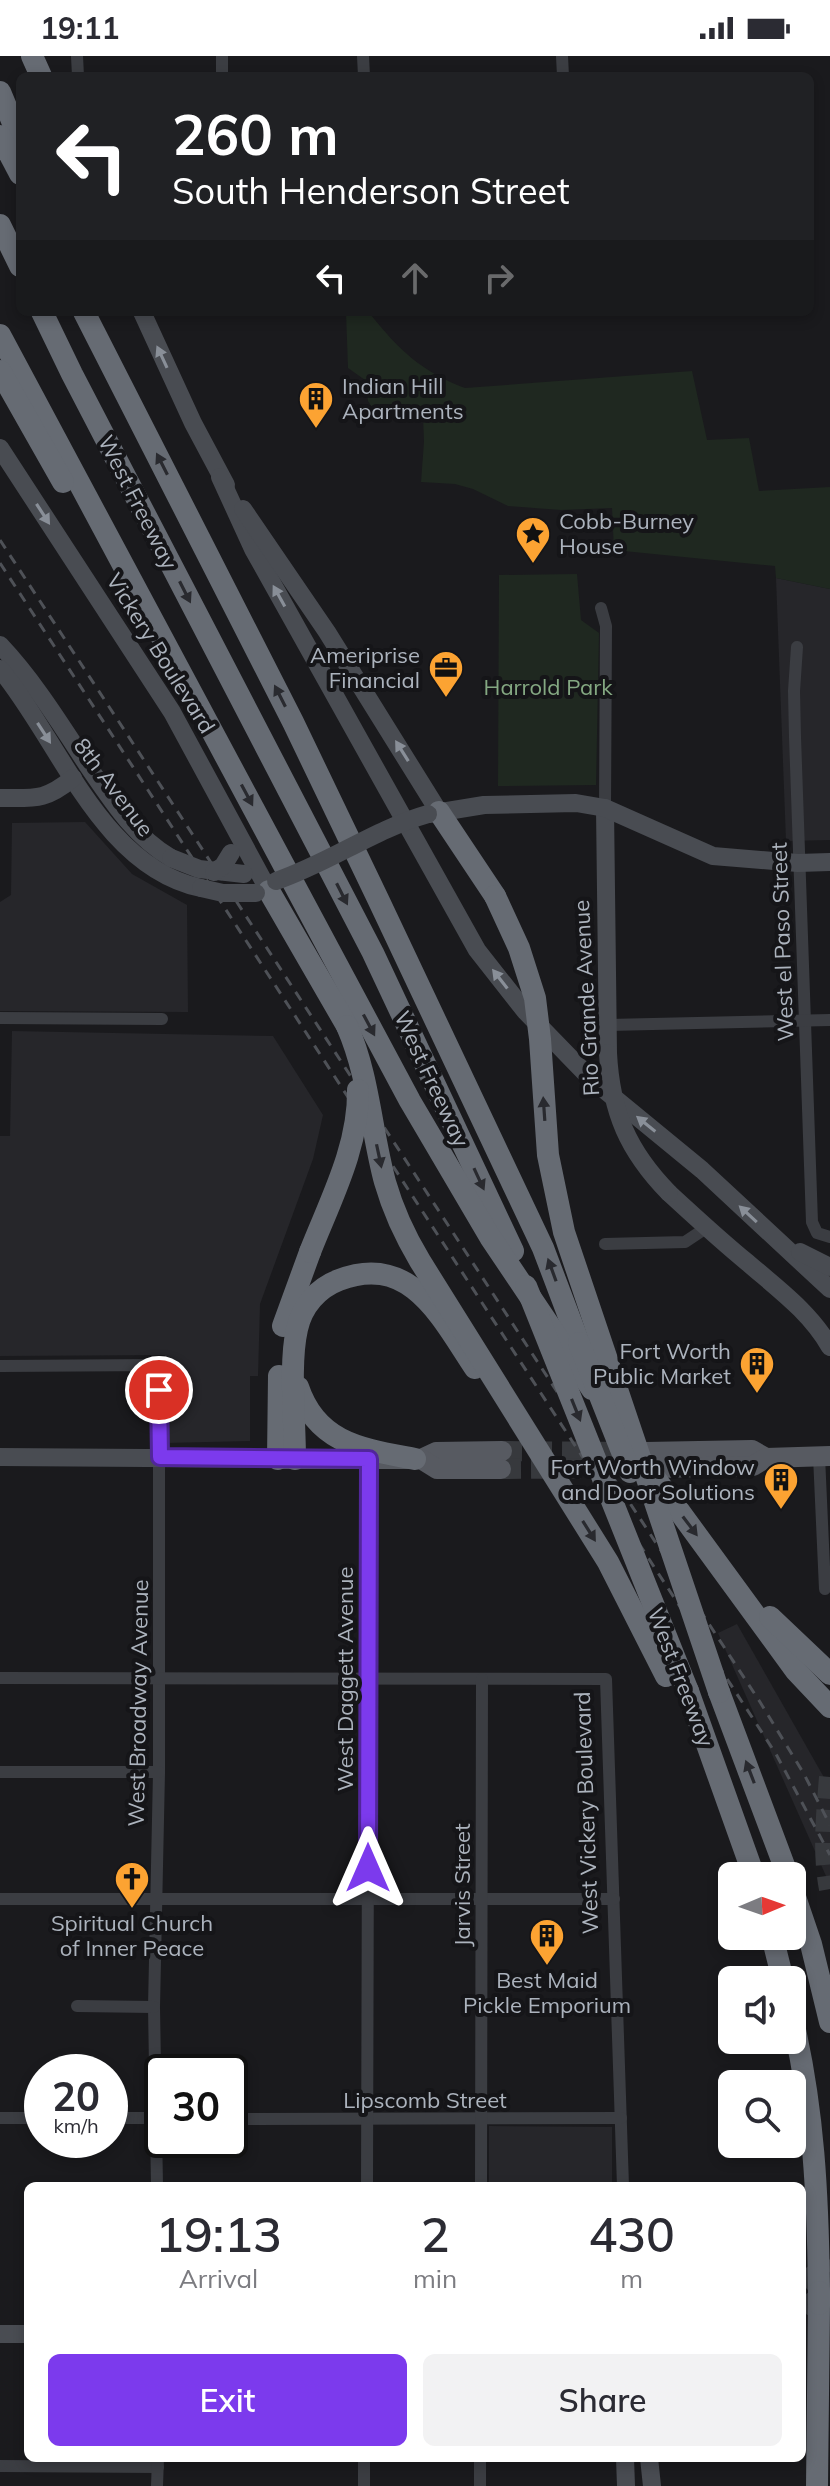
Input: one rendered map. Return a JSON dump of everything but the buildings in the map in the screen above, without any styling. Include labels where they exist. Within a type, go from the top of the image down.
[{"type":"highway","points":[[0,92],[16,130]]},
{"type":"highway","points":[[0,136],[16,166]]},
{"type":"highway","points":[[0,225],[16,258]]},
{"type":"highway","name":"West Freeway","points":[[44,316],[373,953],[511,1248],[688,1691],[750,1862]]},
{"type":"highway","name":"West Freeway","points":[[86,316],[293,722],[543,1248],[783,1862]]},
{"type":"highway","points":[[0,335],[443,1161],[490,1237],[623,1435],[722,1568],[814,1669],[830,1707]]},
{"type":"highway","points":[[0,371],[210,727]]},
{"type":"highway","points":[[434,813],[495,896],[519,948],[538,1015],[548,1155],[564,1232],[719,1692]]},
{"type":"highway","points":[[261,882],[331,996],[360,1057],[385,1181],[401,1224],[420,1261],[615,1576],[672,1687],[747,1852]]},
{"type":"highway","points":[[287,1459],[281,1337],[345,1160],[357,1118],[358,1080],[347,1026]]},
{"type":"highway","points":[[287,1459],[300,1318],[310,1300],[332,1283],[362,1274],[382,1274],[402,1280],[421,1292],[476,1369],[533,1440]]},
{"type":"highway","points":[[294,1372],[309,1412],[329,1433],[359,1447],[418,1459]]},
{"type":"highway","points":[[806,1929],[830,2022]]},
{"type":"highway","points":[[801,2054],[813,2132],[818,2206],[817,2486]]},
{"type":"main road","points":[[144,316],[260,563],[477,950],[525,1011],[590,1078],[702,1170],[830,1289]]},
{"type":"main road","name":"Vickery Boulevard","points":[[0,448],[158,690],[231,818],[261,882]]},
{"type":"main road","points":[[220,477],[265,539],[363,690],[434,813]]},
{"type":"main road","name":"8th Avenue","points":[[0,645],[44,701],[123,816],[144,839],[171,858],[199,869],[261,882]]},
{"type":"main road","name":"8th Avenue","points":[[0,669],[108,827],[131,853],[154,869],[186,884],[223,893],[261,882]]},
{"type":"main road","points":[[0,798],[42,798],[77,783]]},
{"type":"main road","points":[[261,882],[317,864],[393,826],[434,813],[484,805],[534,802],[576,803],[605,808],[713,856],[798,863],[830,862]]},
{"type":"main road","name":"Rio Grande Avenue","points":[[605,808],[609,1073],[623,1130],[644,1166],[669,1193],[801,1309],[818,1327],[830,1347]]},
{"type":"main road","points":[[214,872],[223,866],[231,853],[231,818]]},
{"type":"main road","points":[[778,1241],[830,1267]]},
{"type":"main road","points":[[652,1460],[753,1466],[766,1458],[825,1456]]},
{"type":"main road","points":[[0,1457],[418,1459],[437,1469],[501,1460]]},
{"type":"main road","points":[[0,2334],[24,2334]]},
{"type":"main road","points":[[625,2462],[626,2486]]},
{"type":"main road","points":[[635,2462],[636,2486]]},
{"type":"main road","points":[[649,2462],[652,2486]]},
{"type":"street","name":"Rio Grande Avenue","points":[[601,608],[606,626],[605,808]]},
{"type":"street","name":"West el Paso Street","points":[[797,647],[794,691],[798,863],[812,1222],[823,1235]]},
{"type":"street","points":[[0,1018],[162,1019]]},
{"type":"street","points":[[608,1025],[830,1020]]},
{"type":"street","points":[[605,1244],[685,1242],[706,1228]]},
{"type":"street","name":"West Broadway Avenue","points":[[0,1366],[159,1365],[156,2054]]},
{"type":"street","points":[[825,1456],[825,1589]]},
{"type":"street","name":"West Daggett Avenue","points":[[367,2182],[369,1459]]},
{"type":"street","points":[[0,1678],[482,1679]]},
{"type":"street","name":"West Vickery Boulevard","points":[[482,1679],[606,1679],[623,2182]]},
{"type":"street","name":"Jarvis Street","points":[[481,2182],[482,1679]]},
{"type":"street","points":[[0,1772],[159,1772]]},
{"type":"street","points":[[0,1899],[614,1899]]},
{"type":"street","points":[[77,2006],[154,2007]]},
{"type":"street","points":[[0,2118],[24,2118]]},
{"type":"street","name":"Lipscomb Street","points":[[248,2119],[621,2118]]},
{"type":"street","name":"West Broadway Avenue","points":[[157,2158],[157,2182]]},
{"type":"street","points":[[0,2466],[158,2462],[157,2486]]},
{"type":"street","points":[[364,2462],[364,2486]]},
{"type":"street","points":[[480,2462],[480,2486]]},
{"type":"shaded area","points":[[776,578],[830,589],[830,840],[786,841]]},
{"type":"shaded area","points":[[85,822],[132,874],[187,905],[188,1012],[0,1011],[0,902],[11,895],[12,823]]},
{"type":"shaded area","points":[[12,1031],[273,1036],[323,1115],[313,1159],[260,1304],[258,1376],[250,1376],[250,1441],[165,1443],[165,1355],[0,1356],[0,1136],[10,1136]]},
{"type":"shaded area","points":[[737,1624],[830,1788],[830,1885],[718,1633]]},
{"type":"shaded area","points":[[489,2126],[612,2127],[612,2182],[489,2182]]},
{"type":"green space","points":[[346,316],[372,316],[412,359],[436,375],[465,388],[692,371],[707,440],[749,438],[759,491],[830,487],[830,589],[776,578],[775,566],[614,550],[612,508],[561,510],[508,506],[455,484],[421,482],[423,415],[377,415],[368,401],[365,380],[348,368]]},
{"type":"green space","name":"Harrold Park","points":[[577,574],[581,620],[599,633],[596,785],[498,786],[499,575]]},
{"type":"tunnel","points":[[502,1451],[634,1452]]},
{"type":"tunnel","points":[[501,1469],[641,1468]]},
{"type":"tunnel","points":[[830,1777],[826,1847],[830,1889]]},
{"type":"tunnel","points":[[806,2280],[830,2260]]},
{"type":"tunnel","points":[[806,2305],[830,2288]]},
{"type":"railway","points":[[0,540],[760,1702],[804,1774],[830,1825]]},
{"type":"railway","points":[[0,563],[776,1754],[830,1855]]},
{"type":"place","name":"Indian Hill Apartments","points":[[316,430]]},
{"type":"place","name":"Cobb-Burney House","points":[[533,565]]},
{"type":"place","name":"Ameriprise Financial","points":[[446,699]]},
{"type":"place","name":"Fort Worth Public Market","points":[[757,1395]]},
{"type":"place","name":"Fort Worth Window and Door Solutions","points":[[781,1511]]},
{"type":"place","name":"Spiritual Church of Inner Peace","points":[[132,1910]]},
{"type":"place","name":"Best Maid Pickle Emporium","points":[[547,1967]]},
{"type":"route","points":[[159,1390],[160,1457],[369,1459],[368,1868]]}]
